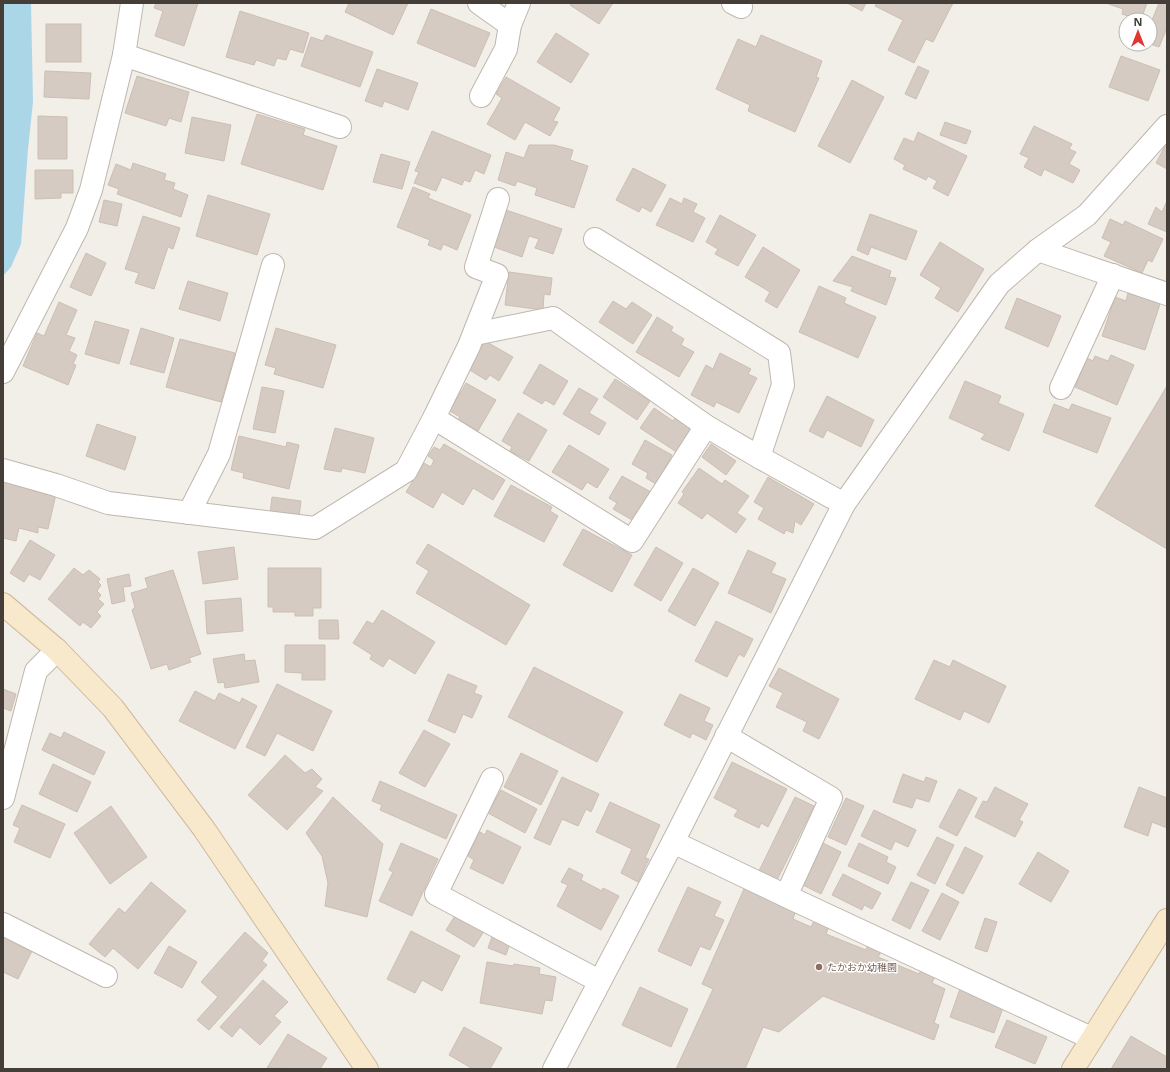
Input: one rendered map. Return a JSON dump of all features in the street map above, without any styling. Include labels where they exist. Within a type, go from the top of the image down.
[{"type":"street","points":[[3,372],[76,228],[90,190],[124,55],[132,3]]},
{"type":"street","points":[[479,3],[510,25]]},
{"type":"street","points":[[481,96],[506,49],[510,25],[519,3]]},
{"type":"street","points":[[124,55],[340,127]]},
{"type":"street","points":[[554,1069],[673,842],[844,504],[999,284],[1038,250],[1087,215],[1167,126]]},
{"type":"street","points":[[3,470],[56,485],[108,503],[314,528],[406,471],[475,334],[497,275],[476,267],[498,199]]},
{"type":"street","points":[[595,239],[779,353],[783,385],[759,457]]},
{"type":"street","points":[[1038,250],[1167,294]]},
{"type":"street","points":[[189,513],[219,454],[273,265]]},
{"type":"street","points":[[1061,388],[1113,275]]},
{"type":"street","points":[[475,334],[553,318],[706,426],[844,504]]},
{"type":"street","points":[[434,418],[632,541],[706,426]]},
{"type":"street","points":[[3,604],[57,650],[113,708],[204,829],[367,1069]]},
{"type":"street","points":[[3,798],[36,671],[57,650]]},
{"type":"street","points":[[726,736],[832,798],[786,896]]},
{"type":"street","points":[[492,779],[436,894],[599,981]]},
{"type":"street","points":[[673,842],[1091,1038]]},
{"type":"street","points":[[1073,1069],[1091,1038],[1167,920]]},
{"type":"street","points":[[3,924],[106,976]]},
{"type":"water","points":[[3,3],[31,3],[33,102],[21,244],[11,267],[3,276]]},
{"type":"building","points":[[156,3],[198,3],[184,46],[155,36],[163,11],[154,8]]},
{"type":"building","points":[[349,3],[408,3],[393,35],[345,12]]},
{"type":"building","points":[[572,3],[613,3],[599,24],[570,5]]},
{"type":"building","points":[[847,3],[866,3],[862,11]]},
{"type":"building","points":[[877,3],[953,3],[933,42],[926,39],[914,63],[888,50],[903,20],[875,6]]},
{"type":"building","points":[[1106,3],[1147,3],[1144,12],[1122,12],[1123,9]]},
{"type":"building","points":[[1159,3],[1167,3],[1167,28],[1159,47],[1158,12],[1155,12]]},
{"type":"building","points":[[431,9],[490,33],[475,67],[417,43]]},
{"type":"building","points":[[240,11],[309,33],[303,53],[290,49],[286,60],[277,58],[274,66],[256,60],[254,65],[226,57]]},
{"type":"building","points":[[46,24],[81,24],[81,62],[46,62]]},
{"type":"building","points":[[556,33],[589,54],[571,83],[537,62]]},
{"type":"building","points":[[326,35],[373,52],[360,87],[301,66],[311,37],[323,41]]},
{"type":"building","points":[[761,35],[822,61],[816,77],[819,78],[795,132],[748,111],[750,105],[716,89],[738,39],[756,47]]},
{"type":"building","points":[[1121,56],[1160,70],[1148,101],[1109,87]]},
{"type":"building","points":[[918,66],[929,71],[916,99],[905,94]]},
{"type":"building","points":[[377,69],[418,83],[408,110],[384,101],[382,107],[365,101]]},
{"type":"building","points":[[45,71],[91,73],[89,99],[44,97]]},
{"type":"building","points":[[137,76],[189,92],[181,122],[169,118],[166,126],[125,113]]},
{"type":"building","points":[[506,77],[560,108],[553,121],[558,122],[550,136],[525,122],[515,140],[487,124],[502,98],[496,94]]},
{"type":"building","points":[[852,80],[884,97],[850,163],[818,146]]},
{"type":"building","points":[[257,114],[305,129],[303,135],[337,146],[323,190],[241,164]]},
{"type":"building","points":[[38,116],[67,117],[67,159],[38,159]]},
{"type":"building","points":[[192,117],[231,125],[224,161],[185,153]]},
{"type":"building","points":[[945,122],[971,131],[966,144],[940,135]]},
{"type":"building","points":[[1034,126],[1072,144],[1069,149],[1076,152],[1069,164],[1080,170],[1073,183],[1044,169],[1041,176],[1024,167],[1029,158],[1020,154]]},
{"type":"building","points":[[432,131],[491,155],[484,174],[475,170],[470,182],[464,180],[462,185],[442,177],[436,191],[414,183],[419,172],[415,171]]},
{"type":"building","points":[[918,132],[967,156],[948,196],[933,188],[937,181],[928,176],[926,180],[903,169],[905,165],[894,159],[904,138],[914,142]]},
{"type":"building","points":[[1167,144],[1167,169],[1156,163]]},
{"type":"building","points":[[529,145],[554,145],[573,150],[570,160],[588,166],[574,208],[535,195],[537,188],[517,181],[515,186],[498,180],[506,152],[524,158]]},
{"type":"building","points":[[381,154],[410,162],[402,189],[373,182]]},
{"type":"building","points":[[133,163],[166,174],[164,180],[175,183],[173,189],[188,195],[181,217],[117,194],[119,189],[108,185],[116,164],[131,170]]},
{"type":"building","points":[[633,168],[666,185],[651,212],[642,207],[639,212],[616,200]]},
{"type":"building","points":[[35,170],[73,170],[73,193],[61,193],[61,198],[35,199]]},
{"type":"building","points":[[413,187],[430,194],[428,198],[471,215],[457,250],[443,244],[441,250],[428,245],[430,240],[397,227]]},
{"type":"building","points":[[208,195],[270,214],[257,255],[196,236]]},
{"type":"building","points":[[670,198],[682,204],[684,198],[697,204],[693,212],[705,218],[693,242],[656,225]]},
{"type":"building","points":[[104,200],[122,204],[117,226],[99,222]]},
{"type":"building","points":[[1167,201],[1167,232],[1148,224],[1156,207],[1162,212]]},
{"type":"building","points":[[506,210],[562,229],[553,254],[535,248],[539,239],[529,236],[522,257],[494,247]]},
{"type":"building","points":[[870,214],[917,231],[906,260],[871,247],[868,255],[857,250]]},
{"type":"building","points":[[720,215],[756,235],[738,266],[715,254],[718,249],[706,242]]},
{"type":"building","points":[[143,216],[180,228],[173,249],[168,247],[154,289],[135,283],[139,273],[125,269]]},
{"type":"building","points":[[1110,219],[1123,225],[1125,221],[1163,239],[1152,262],[1148,260],[1142,273],[1104,256],[1111,242],[1102,238]]},
{"type":"building","points":[[940,242],[984,269],[958,312],[935,298],[941,288],[920,275]]},
{"type":"building","points":[[763,247],[800,270],[777,308],[765,301],[770,292],[745,277]]},
{"type":"building","points":[[86,253],[106,263],[91,296],[70,287]]},
{"type":"building","points":[[852,256],[891,271],[889,277],[896,278],[886,305],[851,291],[853,287],[833,281]]},
{"type":"building","points":[[509,272],[552,278],[550,295],[544,294],[543,310],[505,305]]},
{"type":"building","points":[[188,281],[228,293],[220,321],[179,309]]},
{"type":"building","points":[[819,286],[846,298],[844,303],[876,317],[858,358],[799,332]]},
{"type":"building","points":[[1128,293],[1160,304],[1145,350],[1102,336],[1115,297],[1126,301]]},
{"type":"building","points":[[1017,298],[1061,316],[1048,347],[1005,328]]},
{"type":"building","points":[[613,301],[626,309],[632,302],[652,315],[633,344],[599,322]]},
{"type":"building","points":[[59,302],[77,310],[66,335],[75,338],[69,351],[77,355],[73,364],[76,365],[68,385],[23,366],[37,333],[44,336]]},
{"type":"building","points":[[657,317],[673,327],[671,331],[684,339],[681,345],[694,352],[679,377],[636,352]]},
{"type":"building","points":[[95,321],[129,330],[119,364],[85,354]]},
{"type":"building","points":[[141,328],[174,338],[164,373],[130,364]]},
{"type":"building","points":[[276,328],[336,345],[323,388],[274,374],[276,368],[265,365]]},
{"type":"building","points":[[180,339],[235,353],[221,402],[166,387]]},
{"type":"building","points":[[485,341],[513,357],[499,381],[490,375],[486,380],[468,369]]},
{"type":"building","points":[[720,353],[751,369],[748,374],[757,378],[739,413],[716,402],[714,407],[691,395],[706,365],[713,369]]},
{"type":"building","points":[[1111,355],[1134,365],[1117,405],[1075,387],[1087,358],[1093,361],[1095,356],[1108,361]]},
{"type":"building","points":[[540,364],[568,381],[554,405],[545,400],[542,404],[523,393]]},
{"type":"building","points":[[615,379],[650,401],[637,420],[603,397]]},
{"type":"building","points":[[965,381],[1001,396],[998,403],[1024,414],[1009,451],[981,439],[985,434],[949,418]]},
{"type":"building","points":[[466,383],[496,400],[478,431],[458,420],[460,417],[450,411]]},
{"type":"building","points":[[1167,386],[1167,549],[1095,506]]},
{"type":"building","points":[[262,387],[284,391],[275,433],[253,429]]},
{"type":"building","points":[[579,388],[598,399],[589,413],[606,423],[599,435],[563,414]]},
{"type":"building","points":[[827,396],[874,420],[861,447],[827,430],[823,438],[809,431]]},
{"type":"building","points":[[1054,404],[1069,410],[1072,404],[1111,418],[1097,453],[1043,432]]},
{"type":"building","points":[[654,408],[673,421],[675,418],[693,430],[678,453],[640,428]]},
{"type":"building","points":[[518,413],[547,430],[529,461],[510,451],[512,447],[502,441]]},
{"type":"building","points":[[97,424],[136,437],[125,470],[86,456]]},
{"type":"building","points":[[335,428],[374,438],[365,473],[342,468],[341,472],[324,469]]},
{"type":"building","points":[[239,436],[286,447],[287,442],[299,445],[289,489],[243,478],[244,473],[231,470]]},
{"type":"building","points":[[645,440],[672,455],[656,484],[646,478],[648,473],[632,464]]},
{"type":"building","points":[[444,444],[505,480],[493,500],[473,488],[463,505],[442,492],[433,508],[406,492],[424,463],[431,467],[434,460],[428,456],[434,447],[440,450]]},
{"type":"building","points":[[711,444],[736,461],[726,475],[702,457]]},
{"type":"building","points":[[569,445],[609,469],[597,488],[587,482],[582,490],[552,472]]},
{"type":"building","points":[[699,468],[722,484],[725,480],[749,496],[737,513],[746,519],[736,533],[707,513],[702,519],[678,503],[684,494],[682,492]]},
{"type":"building","points":[[622,476],[651,492],[634,521],[613,509],[617,503],[609,498]]},
{"type":"building","points":[[768,477],[814,504],[801,525],[795,521],[793,533],[786,530],[784,534],[758,519],[764,508],[754,502]]},
{"type":"building","points":[[3,480],[56,494],[48,529],[38,527],[38,533],[19,528],[16,541],[3,538]]},
{"type":"building","points":[[511,485],[552,507],[550,511],[558,516],[544,542],[494,516]]},
{"type":"building","points":[[272,497],[301,501],[299,517],[270,514]]},
{"type":"building","points":[[583,529],[632,555],[612,592],[563,565]]},
{"type":"building","points":[[30,540],[55,555],[40,580],[29,574],[24,582],[10,573]]},
{"type":"building","points":[[428,544],[530,605],[506,645],[416,593],[429,571],[416,563]]},
{"type":"building","points":[[234,547],[238,579],[203,584],[198,552]]},
{"type":"building","points":[[656,547],[683,563],[661,601],[634,585]]},
{"type":"building","points":[[748,550],[776,563],[771,573],[786,579],[771,613],[728,593]]},
{"type":"building","points":[[74,568],[83,575],[89,570],[100,579],[98,582],[101,585],[97,591],[101,595],[98,599],[104,604],[97,612],[101,616],[91,628],[83,622],[80,626],[48,599]]},
{"type":"building","points":[[268,568],[321,568],[321,608],[313,608],[313,616],[295,616],[295,612],[273,612],[273,607],[268,607]]},
{"type":"building","points":[[693,568],[719,583],[695,626],[668,611]]},
{"type":"building","points":[[173,570],[201,654],[189,658],[191,662],[169,670],[167,664],[151,669],[132,610],[135,607],[131,593],[148,588],[145,578]]},
{"type":"building","points":[[129,574],[131,586],[123,587],[125,601],[112,604],[107,579]]},
{"type":"building","points":[[241,598],[243,631],[207,634],[205,601]]},
{"type":"building","points":[[382,610],[435,642],[415,674],[389,658],[383,667],[370,659],[372,655],[353,643],[367,621],[373,624]]},
{"type":"building","points":[[319,620],[338,620],[339,639],[319,639]]},
{"type":"building","points":[[716,621],[753,639],[744,657],[739,654],[727,677],[695,661]]},
{"type":"building","points":[[285,645],[325,645],[325,680],[302,680],[302,673],[285,672]]},
{"type":"building","points":[[244,654],[245,661],[255,660],[259,682],[225,688],[224,682],[218,683],[213,659]]},
{"type":"building","points":[[934,660],[950,667],[953,660],[1006,686],[989,723],[964,711],[960,720],[915,699]]},
{"type":"building","points":[[534,667],[623,712],[597,762],[508,717]]},
{"type":"building","points":[[779,668],[839,699],[819,739],[803,731],[807,722],[776,707],[783,693],[769,686]]},
{"type":"building","points":[[448,674],[477,686],[474,693],[482,696],[472,718],[463,714],[455,733],[428,721]]},
{"type":"building","points":[[277,684],[332,711],[313,751],[277,733],[265,756],[246,747]]},
{"type":"building","points":[[3,689],[16,694],[11,711],[3,708]]},
{"type":"building","points":[[195,691],[215,701],[219,693],[240,703],[242,698],[257,706],[235,749],[179,721]]},
{"type":"building","points":[[680,694],[710,708],[704,721],[713,725],[706,740],[692,733],[690,738],[664,725]]},
{"type":"building","points":[[424,730],[450,744],[425,787],[399,773]]},
{"type":"building","points":[[64,732],[105,752],[94,775],[42,750],[50,733],[61,738]]},
{"type":"building","points":[[521,753],[558,771],[541,805],[504,787]]},
{"type":"building","points":[[285,755],[305,773],[312,769],[322,779],[315,787],[323,791],[287,830],[248,795]]},
{"type":"building","points":[[732,762],[787,789],[768,827],[761,823],[759,828],[734,816],[738,810],[714,798]]},
{"type":"building","points":[[53,764],[91,782],[77,812],[39,794]]},
{"type":"building","points":[[903,774],[924,782],[926,777],[937,781],[929,802],[916,798],[912,808],[893,802]]},
{"type":"building","points":[[562,777],[599,794],[591,812],[586,809],[578,826],[562,819],[550,845],[534,838]]},
{"type":"building","points":[[380,781],[457,815],[446,839],[380,810],[382,805],[372,801]]},
{"type":"building","points":[[995,787],[1028,804],[1019,820],[1023,822],[1015,837],[975,817],[983,801],[987,802]]},
{"type":"building","points":[[1139,787],[1167,798],[1167,828],[1152,822],[1148,836],[1124,827]]},
{"type":"building","points":[[959,789],[977,798],[957,836],[939,827]]},
{"type":"building","points":[[501,790],[537,809],[525,833],[488,813]]},
{"type":"building","points":[[333,797],[383,844],[367,917],[325,906],[328,883],[322,856],[306,833]]},
{"type":"building","points":[[795,797],[814,806],[775,884],[757,875]]},
{"type":"building","points":[[846,798],[864,806],[846,845],[828,837]]},
{"type":"building","points":[[610,802],[660,825],[645,858],[649,859],[638,882],[621,873],[632,849],[596,832]]},
{"type":"building","points":[[22,805],[65,824],[50,858],[14,842],[20,828],[13,825]]},
{"type":"building","points":[[111,806],[147,857],[110,884],[74,833]]},
{"type":"building","points":[[874,810],[916,830],[908,847],[895,841],[891,850],[861,836]]},
{"type":"building","points":[[487,830],[521,847],[503,884],[470,868],[474,860],[468,856],[480,832],[485,835]]},
{"type":"building","points":[[937,837],[954,845],[935,884],[917,875]]},
{"type":"building","points":[[401,843],[438,859],[412,916],[379,901],[393,872],[389,870]]},
{"type":"building","points":[[823,843],[841,852],[821,894],[803,885]]},
{"type":"building","points":[[859,843],[888,857],[886,862],[896,867],[888,884],[848,866]]},
{"type":"building","points":[[965,847],[983,856],[963,894],[946,885]]},
{"type":"building","points":[[1038,852],[1069,871],[1051,902],[1019,884]]},
{"type":"building","points":[[569,868],[583,875],[581,880],[602,891],[603,888],[619,896],[601,930],[557,906],[568,885],[561,882]]},
{"type":"building","points":[[843,874],[881,893],[872,909],[864,905],[862,910],[832,895]]},
{"type":"building","points":[[151,882],[186,911],[138,969],[113,948],[105,957],[89,944],[119,908],[125,913]]},
{"type":"building","points":[[911,882],[929,890],[910,929],[892,920]]},
{"type":"building","points":[[688,887],[721,902],[714,916],[724,920],[710,950],[700,946],[691,966],[658,951]]},
{"type":"building","points":[[744,889],[796,910],[793,919],[811,927],[814,921],[829,926],[826,934],[866,950],[869,942],[883,949],[878,957],[919,974],[922,968],[936,974],[932,983],[945,989],[934,1023],[939,1025],[934,1040],[823,996],[779,1032],[763,1027],[745,1069],[676,1069],[713,989],[702,984]]},
{"type":"building","points":[[942,893],[959,902],[940,940],[922,931]]},
{"type":"building","points":[[458,911],[486,928],[474,947],[446,930]]},
{"type":"building","points":[[985,918],[997,922],[987,952],[975,948]]},
{"type":"building","points":[[411,931],[460,956],[442,991],[422,980],[415,993],[387,979]]},
{"type":"building","points":[[245,932],[268,953],[262,961],[267,965],[209,1030],[197,1020],[218,997],[201,982]]},
{"type":"building","points":[[3,933],[34,947],[18,979],[3,972]]},
{"type":"building","points":[[493,934],[511,940],[506,955],[488,948]]},
{"type":"building","points":[[169,946],[197,962],[182,988],[154,973]]},
{"type":"building","points":[[487,962],[540,968],[539,974],[556,977],[552,1001],[545,1000],[542,1014],[480,1003]]},
{"type":"building","points":[[263,980],[288,1002],[274,1016],[281,1022],[260,1045],[240,1027],[232,1037],[220,1027]]},
{"type":"building","points":[[640,987],[688,1009],[671,1047],[622,1025]]},
{"type":"building","points":[[960,989],[1004,1005],[994,1033],[950,1017]]},
{"type":"building","points":[[1007,1020],[1047,1037],[1035,1064],[995,1047]]},
{"type":"building","points":[[464,1027],[502,1048],[490,1069],[473,1069],[449,1055]]},
{"type":"building","points":[[288,1034],[327,1058],[320,1069],[267,1068]]},
{"type":"building","points":[[1131,1036],[1167,1057],[1167,1069],[1111,1069]]},
{"type":"place","name":"たかおか幼稚園","points":[[819,967]]}]
